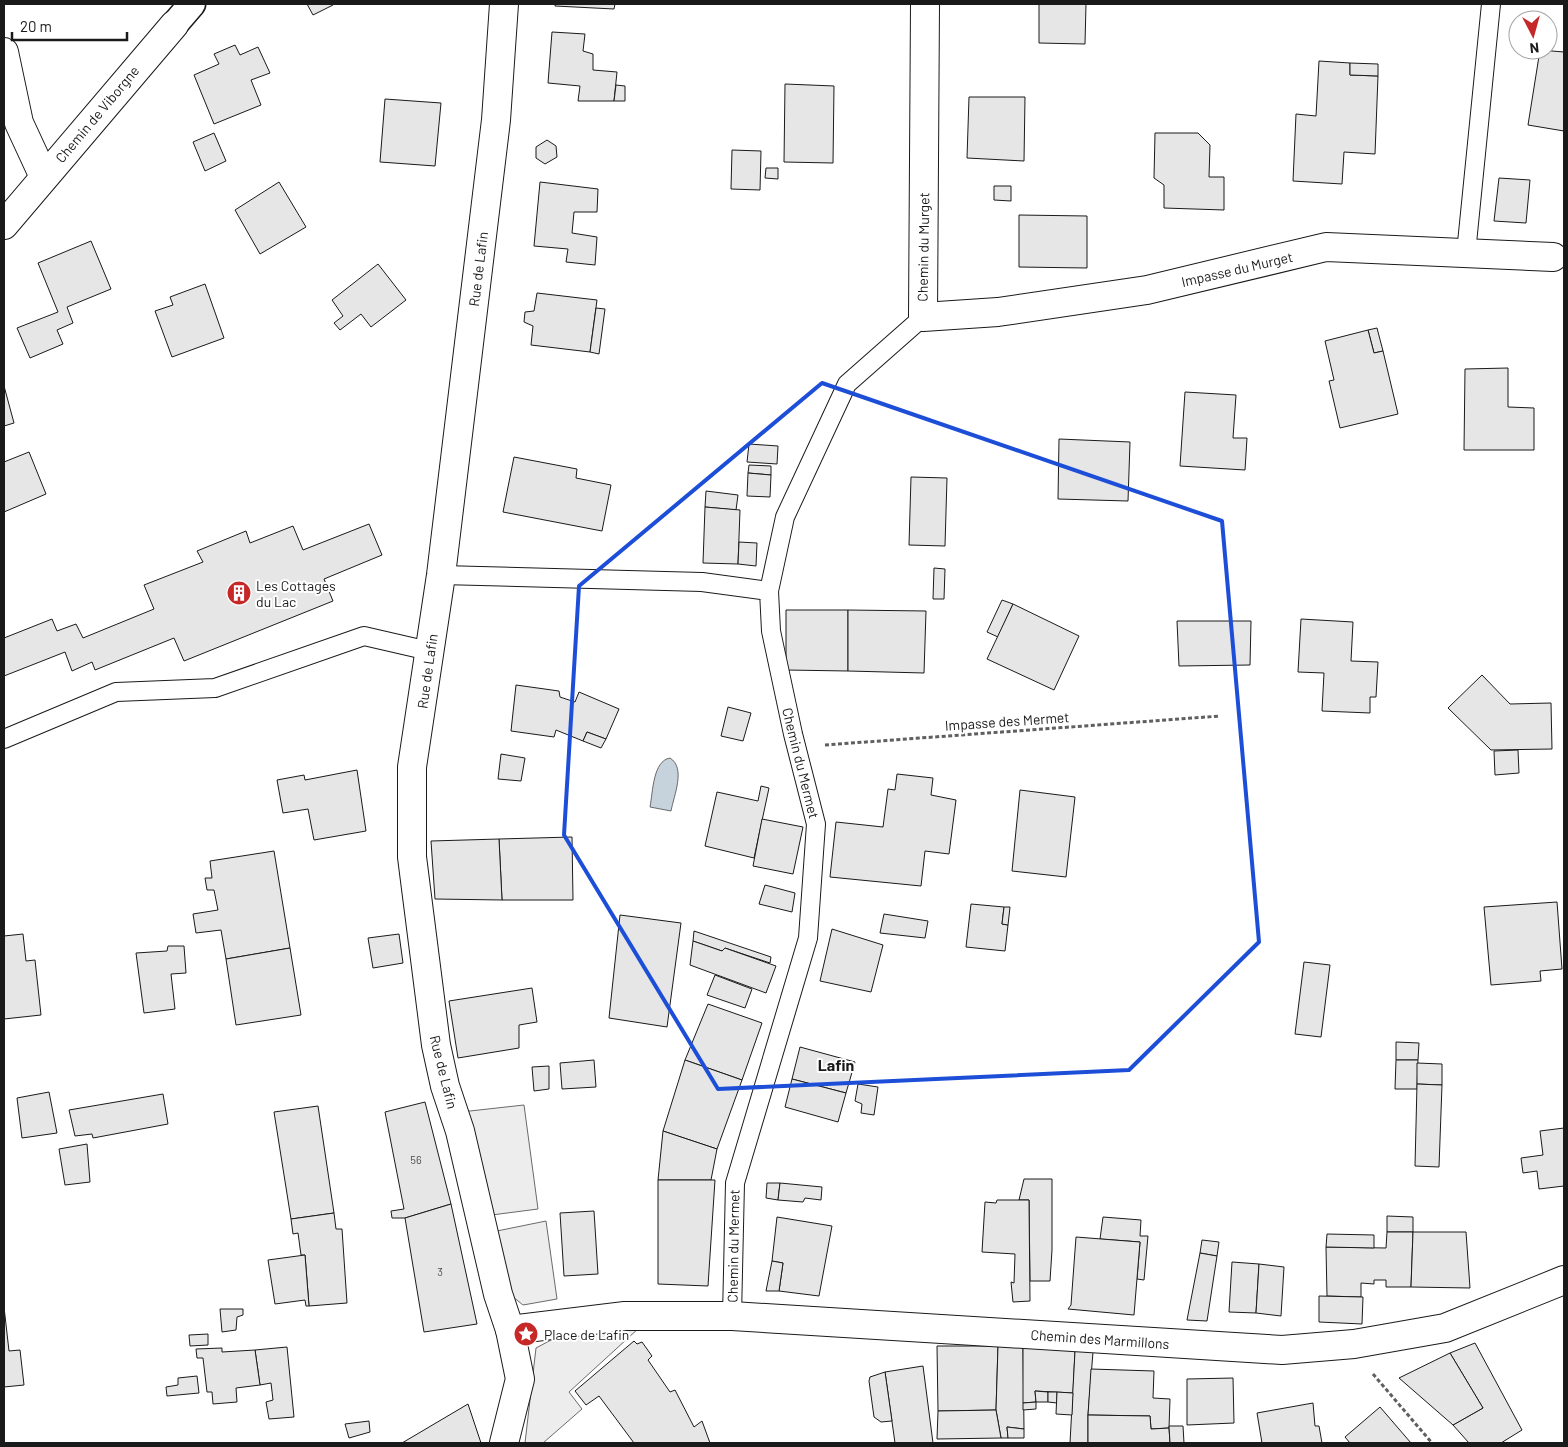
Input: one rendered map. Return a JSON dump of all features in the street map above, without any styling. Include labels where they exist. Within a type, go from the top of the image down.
[{"type":"street","name":"Chemin de Viborgne","points":[[4,224],[192,4]]},
{"type":"street","name":"Rue de Lafin","points":[[504,4],[496,120],[441,576],[412,767],[412,857],[436,1045],[445,1086],[460,1131],[498,1294],[510,1330]]},
{"type":"street","name":"Chemin du Murget","points":[[922,317],[925,4]]},
{"type":"street","points":[[4,52],[19,124],[44,177]]},
{"type":"street","name":"Impasse du Murget","points":[[922,317],[998,312],[1147,290],[1326,248],[1553,257]]},
{"type":"street","name":"Chemin des Marmillons","points":[[510,1330],[625,1316],[732,1316],[1282,1350],[1354,1344],[1445,1328],[1564,1280]]},
{"type":"street","points":[[504,1443],[520,1379],[510,1330]]},
{"type":"lane","points":[[1466,254],[1491,4]]},
{"type":"lane","name":"Chemin du Murget","points":[[769,591],[785,517],[847,384],[922,317]]},
{"type":"lane","points":[[441,576],[702,582],[769,591]]},
{"type":"lane","name":"Chemin du Mermet","points":[[732,1316],[734,1183],[808,938],[816,824],[796,747],[771,631],[769,591]]},
{"type":"lane","points":[[4,739],[116,692],[214,688],[364,636],[430,651]]},
{"type":"path","name":"Impasse des Mermet","points":[[796,747],[1220,716]]},
{"type":"path","points":[[1354,1344],[1374,1375],[1432,1443]]},
{"type":"highlighted area","points":[[822,383],[1222,521],[1259,942],[1129,1070],[718,1089],[564,835],[579,586]]},
{"type":"shaded area","points":[[670,758],[675,762],[678,775],[671,811],[650,807],[657,771],[664,760]]},
{"type":"shaded area","points":[[524,1105],[538,1209],[484,1216],[461,1112]]},
{"type":"shaded area","points":[[546,1221],[557,1299],[523,1305],[507,1292],[492,1232]]},
{"type":"shaded area","points":[[639,1328],[569,1392],[582,1409],[543,1443],[525,1443],[536,1348],[564,1333]]},
{"type":"building","points":[[307,4],[332,4],[333,5],[313,15]]},
{"type":"building","points":[[555,4],[615,4],[614,9],[555,6]]},
{"type":"building","points":[[1039,4],[1086,4],[1085,44],[1039,43]]},
{"type":"building","points":[[552,32],[585,34],[583,51],[593,54],[593,70],[617,72],[614,101],[578,101],[580,86],[548,83]]},
{"type":"building","points":[[235,45],[240,55],[258,47],[270,73],[251,80],[261,105],[214,124],[194,75],[219,64],[214,54]]},
{"type":"building","points":[[1558,52],[1564,52],[1564,131],[1528,125],[1538,60],[1558,60]]},
{"type":"building","points":[[1319,61],[1350,63],[1350,75],[1378,76],[1375,154],[1344,152],[1342,184],[1293,181],[1296,114],[1316,116]]},
{"type":"building","points":[[1350,63],[1378,64],[1378,76],[1350,75]]},
{"type":"building","points":[[785,84],[834,86],[833,163],[784,162]]},
{"type":"building","points":[[616,85],[625,86],[625,101],[614,101]]},
{"type":"building","points":[[969,97],[1025,97],[1024,161],[967,158]]},
{"type":"building","points":[[385,99],[441,103],[435,166],[380,162]]},
{"type":"building","points":[[214,133],[226,161],[205,171],[193,142]]},
{"type":"building","points":[[1155,133],[1198,133],[1210,145],[1209,177],[1224,177],[1224,210],[1164,208],[1164,185],[1154,178]]},
{"type":"building","points":[[547,140],[556,146],[557,157],[545,164],[536,158],[536,147]]},
{"type":"building","points":[[732,150],[761,151],[760,190],[731,189]]},
{"type":"building","points":[[766,168],[778,168],[778,179],[765,178]]},
{"type":"building","points":[[1499,178],[1530,180],[1526,223],[1494,221]]},
{"type":"building","points":[[279,182],[306,227],[260,254],[235,210]]},
{"type":"building","points":[[540,182],[598,189],[597,212],[574,212],[572,233],[597,237],[595,265],[566,262],[568,249],[534,246]]},
{"type":"building","points":[[994,186],[1011,186],[1011,201],[994,200]]},
{"type":"building","points":[[1019,215],[1087,216],[1087,268],[1019,267]]},
{"type":"building","points":[[91,241],[111,289],[67,307],[73,323],[57,330],[63,344],[30,358],[17,328],[58,312],[38,263]]},
{"type":"building","points":[[378,264],[406,300],[371,327],[361,314],[340,330],[334,323],[343,316],[332,300]]},
{"type":"building","points":[[205,284],[224,338],[172,357],[155,311],[173,305],[170,297]]},
{"type":"building","points":[[537,293],[597,300],[590,352],[531,345],[533,326],[524,322],[525,312],[534,311]]},
{"type":"building","points":[[596,308],[605,309],[599,354],[590,352]]},
{"type":"building","points":[[1377,328],[1383,351],[1374,353],[1368,330]]},
{"type":"building","points":[[1368,330],[1374,353],[1383,351],[1398,414],[1340,428],[1329,381],[1334,380],[1325,341]]},
{"type":"building","points":[[1508,368],[1508,407],[1534,408],[1534,450],[1464,450],[1465,369]]},
{"type":"building","points":[[4,386],[14,423],[4,426]]},
{"type":"building","points":[[1185,392],[1236,395],[1233,438],[1247,438],[1245,470],[1180,466]]},
{"type":"building","points":[[1059,439],[1130,442],[1128,501],[1058,499]]},
{"type":"building","points":[[749,444],[778,446],[777,464],[747,462]]},
{"type":"building","points":[[29,452],[46,494],[4,512],[4,462]]},
{"type":"building","points":[[514,457],[577,469],[576,478],[611,485],[602,531],[503,512]]},
{"type":"building","points":[[749,465],[771,466],[771,475],[748,473]]},
{"type":"building","points":[[748,473],[771,475],[770,497],[747,496]]},
{"type":"building","points":[[911,477],[947,478],[945,546],[909,545]]},
{"type":"building","points":[[706,491],[738,495],[736,510],[705,507]]},
{"type":"building","points":[[705,507],[740,510],[738,564],[703,563]]},
{"type":"building","name":"Les Cottages du Lac","points":[[369,524],[382,555],[324,579],[333,601],[184,661],[174,638],[95,670],[92,662],[72,671],[65,652],[4,676],[4,638],[52,619],[57,631],[76,624],[83,638],[154,609],[144,585],[203,562],[197,551],[246,531],[250,543],[293,526],[303,550]]},
{"type":"building","points":[[739,542],[757,543],[756,566],[738,564]]},
{"type":"building","points":[[934,568],[945,569],[944,599],[933,599]]},
{"type":"building","points":[[1002,600],[1013,604],[998,637],[987,632]]},
{"type":"building","points":[[1013,604],[1079,636],[1054,690],[987,659]]},
{"type":"building","points":[[786,610],[848,610],[848,671],[786,670]]},
{"type":"building","points":[[848,610],[926,611],[924,673],[848,671]]},
{"type":"building","points":[[1301,619],[1353,622],[1351,661],[1378,662],[1376,697],[1370,697],[1370,713],[1322,711],[1324,673],[1298,672]]},
{"type":"building","points":[[1177,621],[1251,621],[1250,665],[1179,666]]},
{"type":"building","points":[[1482,675],[1510,704],[1551,703],[1552,749],[1491,750],[1448,708]]},
{"type":"building","points":[[516,685],[559,691],[560,697],[575,702],[579,692],[619,709],[606,739],[587,732],[583,741],[556,730],[554,737],[511,731]]},
{"type":"building","points":[[728,707],[751,713],[743,741],[721,736]]},
{"type":"building","points":[[587,732],[606,739],[601,748],[583,741]]},
{"type":"building","points":[[1518,750],[1519,773],[1495,775],[1494,751]]},
{"type":"building","points":[[501,754],[525,758],[521,781],[498,779]]},
{"type":"building","points":[[357,770],[366,831],[314,840],[308,809],[283,813],[277,780],[304,775],[305,780]]},
{"type":"building","points":[[897,774],[933,778],[931,795],[956,800],[949,854],[925,851],[921,886],[830,877],[836,822],[883,827],[888,789],[895,790]]},
{"type":"building","points":[[761,786],[769,788],[754,858],[705,846],[717,792],[758,801]]},
{"type":"building","points":[[1020,790],[1075,797],[1066,877],[1012,871]]},
{"type":"building","points":[[762,819],[803,827],[793,874],[753,866]]},
{"type":"building","points":[[572,837],[573,900],[502,900],[499,839]]},
{"type":"building","points":[[499,839],[502,900],[435,899],[431,841]]},
{"type":"building","points":[[274,851],[290,948],[226,959],[221,930],[196,933],[193,914],[218,910],[214,890],[207,890],[205,878],[212,878],[210,861]]},
{"type":"building","points":[[765,885],[795,893],[792,912],[759,904]]},
{"type":"building","points":[[1557,902],[1562,969],[1540,971],[1541,981],[1491,985],[1484,907]]},
{"type":"building","points":[[971,904],[1004,907],[1002,924],[1008,925],[1005,951],[966,947]]},
{"type":"building","points":[[1004,907],[1010,907],[1008,925],[1002,924]]},
{"type":"building","points":[[884,914],[928,921],[925,938],[880,933]]},
{"type":"building","points":[[620,915],[681,923],[667,1027],[609,1018]]},
{"type":"building","points":[[832,929],[883,945],[871,992],[820,981]]},
{"type":"building","points":[[694,931],[771,957],[770,963],[725,948],[722,951],[693,941]]},
{"type":"building","points":[[23,934],[26,961],[35,960],[41,1015],[4,1019],[4,936]]},
{"type":"building","points":[[399,934],[403,963],[373,968],[368,938]]},
{"type":"building","points":[[693,941],[722,951],[725,948],[776,966],[766,993],[690,965]]},
{"type":"building","points":[[168,946],[184,946],[186,973],[171,974],[175,1009],[144,1013],[136,953],[167,951]]},
{"type":"building","points":[[290,948],[301,1015],[236,1025],[226,959]]},
{"type":"building","points":[[1304,962],[1330,965],[1321,1037],[1295,1034]]},
{"type":"building","points":[[715,975],[752,989],[745,1008],[707,995]]},
{"type":"building","points":[[532,988],[537,1022],[519,1025],[519,1048],[458,1058],[449,1001]]},
{"type":"building","points":[[708,1004],[762,1023],[742,1080],[685,1060]]},
{"type":"building","points":[[1396,1042],[1419,1043],[1418,1060],[1396,1060]]},
{"type":"building","points":[[800,1047],[855,1062],[846,1093],[792,1079]]},
{"type":"building","points":[[594,1060],[596,1087],[562,1089],[560,1063]]},
{"type":"building","points":[[685,1060],[742,1080],[717,1149],[663,1131]]},
{"type":"building","points":[[1396,1060],[1418,1060],[1417,1089],[1395,1089]]},
{"type":"building","points":[[1417,1063],[1442,1064],[1442,1085],[1417,1084]]},
{"type":"building","points":[[549,1066],[549,1089],[534,1091],[532,1067]]},
{"type":"building","points":[[792,1079],[846,1093],[838,1122],[785,1107]]},
{"type":"building","points":[[858,1084],[878,1087],[874,1115],[861,1113],[862,1104],[855,1101]]},
{"type":"building","points":[[1417,1084],[1442,1085],[1439,1167],[1415,1166]]},
{"type":"building","points":[[49,1092],[57,1133],[22,1138],[17,1098]]},
{"type":"building","points":[[163,1094],[168,1124],[93,1138],[92,1134],[75,1136],[69,1110]]},
{"type":"building","points":[[425,1102],[451,1204],[405,1218],[392,1218],[391,1211],[404,1209],[385,1112]]},
{"type":"building","points":[[318,1106],[334,1213],[291,1219],[274,1112]]},
{"type":"building","points":[[1564,1128],[1564,1186],[1539,1189],[1537,1171],[1523,1173],[1521,1158],[1543,1155],[1540,1131]]},
{"type":"building","points":[[663,1131],[717,1149],[711,1180],[658,1180]]},
{"type":"building","points":[[87,1144],[90,1182],[65,1185],[59,1149]]},
{"type":"building","points":[[1024,1179],[1052,1179],[1050,1281],[1030,1281],[1029,1200],[1019,1200]]},
{"type":"building","points":[[658,1180],[715,1180],[708,1286],[658,1284]]},
{"type":"building","points":[[767,1183],[780,1183],[778,1200],[766,1198]]},
{"type":"building","points":[[780,1183],[822,1187],[821,1200],[805,1198],[803,1202],[778,1200]]},
{"type":"building","points":[[997,1200],[1029,1200],[1030,1301],[1013,1302],[1011,1282],[1014,1283],[1015,1254],[982,1252],[985,1202],[996,1203]]},
{"type":"building","points":[[451,1204],[477,1324],[424,1332],[405,1218]]},
{"type":"building","points":[[594,1211],[598,1274],[564,1276],[560,1213]]},
{"type":"building","points":[[334,1213],[336,1229],[342,1229],[347,1303],[309,1306],[305,1255],[301,1255],[298,1233],[293,1234],[291,1219]]},
{"type":"building","points":[[1387,1216],[1413,1217],[1413,1232],[1387,1232]]},
{"type":"building","points":[[777,1217],[832,1226],[819,1296],[779,1291],[783,1263],[772,1261]]},
{"type":"building","points":[[1103,1217],[1141,1220],[1140,1236],[1148,1236],[1144,1280],[1137,1279],[1140,1242],[1100,1239]]},
{"type":"building","points":[[1387,1232],[1413,1232],[1411,1287],[1386,1287],[1386,1280],[1374,1280],[1374,1284],[1361,1283],[1361,1297],[1327,1296],[1326,1247],[1386,1248]]},
{"type":"building","points":[[1413,1232],[1466,1232],[1470,1288],[1411,1287]]},
{"type":"building","points":[[1327,1234],[1374,1235],[1374,1248],[1326,1247]]},
{"type":"building","points":[[1076,1237],[1140,1242],[1134,1315],[1068,1309],[1071,1305]]},
{"type":"building","points":[[1202,1240],[1219,1242],[1217,1256],[1200,1253]]},
{"type":"building","points":[[1200,1253],[1217,1256],[1207,1321],[1187,1320]]},
{"type":"building","points":[[305,1255],[309,1306],[306,1306],[305,1300],[275,1304],[268,1260]]},
{"type":"building","points":[[772,1261],[783,1263],[779,1291],[766,1291]]},
{"type":"building","points":[[1232,1262],[1259,1264],[1256,1313],[1229,1312]]},
{"type":"building","points":[[1259,1264],[1284,1267],[1281,1316],[1256,1313]]},
{"type":"building","points":[[1319,1296],[1363,1297],[1362,1324],[1319,1322]]},
{"type":"building","points":[[4,1307],[9,1351],[20,1350],[24,1385],[4,1387]]},
{"type":"building","points":[[220,1309],[243,1309],[243,1315],[237,1317],[236,1330],[222,1332]]},
{"type":"building","points":[[208,1334],[208,1345],[190,1346],[189,1335]]},
{"type":"building","points":[[634,1341],[637,1344],[642,1342],[652,1356],[648,1360],[670,1392],[675,1390],[694,1427],[702,1421],[710,1443],[634,1443],[599,1396],[586,1405],[575,1391]]},
{"type":"building","points":[[1475,1343],[1522,1430],[1501,1443],[1469,1443],[1453,1425],[1483,1408],[1450,1353]]},
{"type":"building","points":[[937,1346],[998,1346],[996,1410],[938,1411]]},
{"type":"building","points":[[998,1346],[1023,1347],[1024,1429],[1007,1427],[1008,1438],[1001,1438],[996,1410]]},
{"type":"building","points":[[287,1347],[294,1417],[269,1419],[266,1402],[273,1400],[271,1383],[260,1385],[255,1350]]},
{"type":"building","points":[[1023,1347],[1075,1351],[1073,1393],[1035,1391],[1036,1402],[1023,1403]]},
{"type":"building","points":[[222,1348],[222,1352],[255,1350],[260,1385],[236,1388],[237,1402],[213,1404],[212,1392],[207,1392],[203,1358],[197,1358],[196,1349]]},
{"type":"building","points":[[1075,1351],[1093,1352],[1088,1415],[1088,1443],[1070,1443]]},
{"type":"building","points":[[1450,1353],[1483,1408],[1453,1425],[1399,1378]]},
{"type":"building","points":[[923,1366],[933,1443],[895,1443],[885,1372]]},
{"type":"building","points":[[1091,1369],[1154,1371],[1153,1398],[1170,1399],[1169,1428],[1151,1429],[1150,1416],[1088,1415]]},
{"type":"building","points":[[885,1372],[892,1421],[881,1422],[874,1417],[869,1381],[870,1377]]},
{"type":"building","points":[[197,1376],[199,1393],[167,1396],[166,1387],[178,1385],[178,1378]]},
{"type":"building","points":[[1233,1378],[1234,1423],[1187,1425],[1187,1379]]},
{"type":"building","points":[[1035,1391],[1048,1392],[1048,1402],[1036,1402]]},
{"type":"building","points":[[1048,1392],[1057,1392],[1057,1403],[1048,1402]]},
{"type":"building","points":[[1057,1392],[1073,1393],[1072,1415],[1056,1414]]},
{"type":"building","points":[[1036,1402],[1036,1409],[1023,1410],[1023,1403]]},
{"type":"building","points":[[1313,1403],[1315,1426],[1319,1426],[1322,1443],[1262,1443],[1257,1413]]},
{"type":"building","points":[[468,1404],[481,1443],[402,1443]]},
{"type":"building","points":[[1380,1407],[1411,1443],[1350,1443],[1345,1437]]},
{"type":"building","points":[[996,1410],[1001,1438],[937,1439],[938,1411]]},
{"type":"building","points":[[1088,1415],[1150,1416],[1151,1429],[1169,1428],[1170,1443],[1088,1443]]},
{"type":"building","points":[[369,1421],[370,1432],[349,1438],[345,1424]]},
{"type":"building","points":[[1169,1426],[1183,1426],[1184,1443],[1170,1443]]},
{"type":"building","points":[[1007,1427],[1024,1429],[1024,1438],[1008,1438]]},
{"type":"place","name":"Les Cottages du Lac","points":[[239,593]]},
{"type":"place","name":"Place de Lafin","points":[[526,1334]]},
{"type":"district","name":"Lafin","points":[[836,1064]]}]
